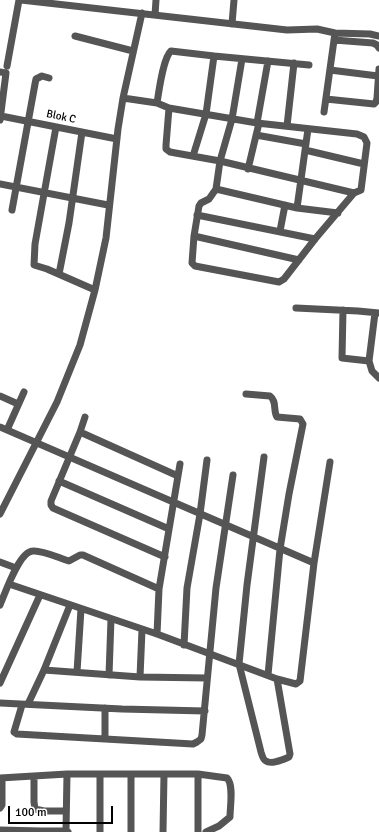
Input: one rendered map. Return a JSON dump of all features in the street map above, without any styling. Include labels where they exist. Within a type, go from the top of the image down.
[{"type":"street","points":[[8,66],[20,0],[287,30],[317,29],[335,36],[373,43],[379,48]]},
{"type":"street","points":[[155,15],[156,0]]},
{"type":"street","points":[[232,24],[234,0]]},
{"type":"street","points":[[0,514],[57,402],[80,345],[95,290],[106,238],[108,205],[123,98],[142,13]]},
{"type":"street","points":[[335,36],[370,34],[379,36]]},
{"type":"street","points":[[75,36],[134,51]]},
{"type":"street","points":[[324,112],[335,36]]},
{"type":"street","points":[[157,103],[165,63],[169,52],[175,51],[242,59],[309,64]]},
{"type":"street","points":[[193,156],[206,114],[214,56]]},
{"type":"street","points":[[123,98],[157,103],[169,108],[232,119],[358,134],[364,137],[367,143],[361,190],[354,193],[314,239],[284,279],[279,282],[195,266],[192,263],[197,215],[201,203],[210,199],[216,190],[220,161],[232,119],[242,59]]},
{"type":"street","points":[[248,169],[256,135],[268,61]]},
{"type":"street","points":[[287,126],[294,63]]},
{"type":"street","points":[[326,99],[374,104],[377,98],[379,73],[330,70]]},
{"type":"street","points":[[0,72],[6,73],[0,118]]},
{"type":"street","points":[[12,210],[36,79],[42,76],[49,78]]},
{"type":"street","points":[[169,108],[166,149],[170,152],[220,161],[248,169],[354,193]]},
{"type":"street","name":"Blok C","points":[[0,118],[29,121],[117,139]]},
{"type":"street","points":[[56,127],[35,244],[34,265],[95,290]]},
{"type":"street","points":[[297,208],[308,129]]},
{"type":"street","points":[[59,274],[69,223],[82,132]]},
{"type":"street","points":[[256,135],[306,147],[364,164]]},
{"type":"street","points":[[0,184],[108,205]]},
{"type":"street","points":[[216,190],[297,208],[338,213]]},
{"type":"street","points":[[280,231],[286,205]]},
{"type":"street","points":[[197,215],[314,239]]},
{"type":"street","points":[[194,236],[299,260]]},
{"type":"street","points":[[296,308],[377,313],[369,361],[372,371],[379,378]]},
{"type":"street","points":[[343,310],[342,358],[369,361]]},
{"type":"street","points":[[24,392],[3,429],[69,456],[314,564]]},
{"type":"street","points":[[246,394],[270,396],[274,401],[275,414],[277,417],[300,419],[303,424],[280,549],[268,675]]},
{"type":"street","points":[[0,396],[18,404]]},
{"type":"street","points":[[85,417],[51,501],[51,505],[54,508],[165,557]]},
{"type":"street","points":[[80,432],[178,476]]},
{"type":"street","points":[[264,457],[253,538],[239,664],[260,752],[264,760],[268,762],[289,757],[290,754],[277,679]]},
{"type":"street","points":[[184,644],[187,588],[200,514],[207,460]]},
{"type":"street","points":[[9,584],[157,634],[277,679],[296,684],[300,681],[314,564],[330,462]]},
{"type":"street","points":[[157,634],[159,589],[180,464]]},
{"type":"street","points":[[70,605],[44,670],[25,705],[14,732],[17,734],[193,744],[201,739],[205,712],[216,588],[233,475]]},
{"type":"street","points":[[59,481],[169,529]]},
{"type":"street","points":[[0,605],[16,568],[26,554],[33,551],[69,561],[80,555],[159,589]]},
{"type":"street","points":[[0,562],[16,568]]},
{"type":"street","points":[[0,683],[40,595]]},
{"type":"street","points":[[77,672],[81,609]]},
{"type":"street","points":[[109,674],[111,619]]},
{"type":"street","points":[[140,677],[142,630]]},
{"type":"street","points":[[44,670],[140,677],[207,678]]},
{"type":"street","points":[[0,703],[205,712]]},
{"type":"street","points":[[105,708],[105,739]]},
{"type":"street","points":[[0,808],[2,805],[1,778],[67,774],[198,774],[227,778],[230,781],[231,786],[230,817],[219,826],[206,832]]},
{"type":"street","points":[[0,830],[67,831],[67,774]]},
{"type":"street","points":[[131,774],[131,832]]},
{"type":"street","points":[[163,832],[164,774]]},
{"type":"street","points":[[198,774],[198,832]]},
{"type":"street","points":[[100,775],[100,832]]},
{"type":"street","points":[[34,776],[34,802],[36,809],[44,811],[66,811]]}]
